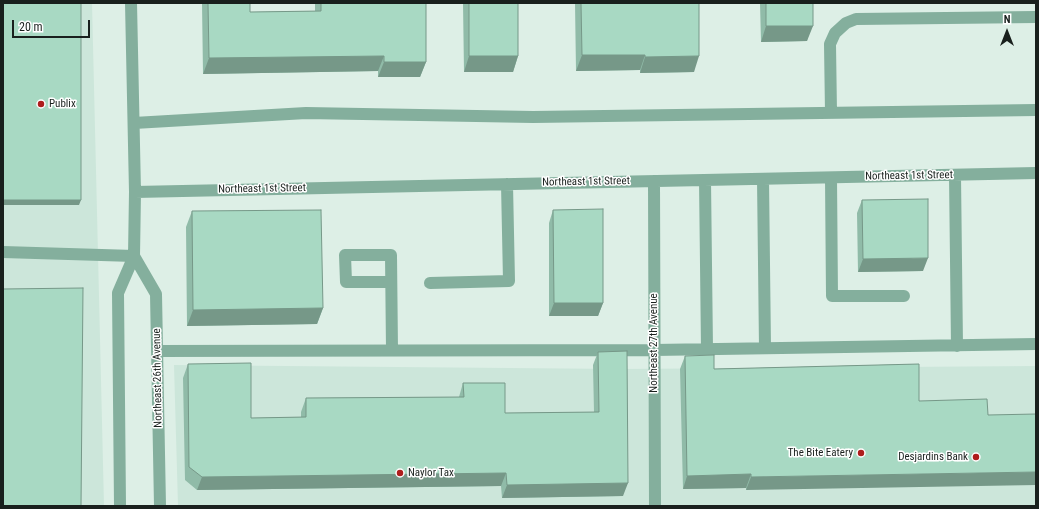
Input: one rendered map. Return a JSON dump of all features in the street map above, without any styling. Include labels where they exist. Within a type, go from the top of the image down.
[{"type":"street","points":[[120,506],[118,293],[134,256],[135,192],[131,3]]},
{"type":"street","points":[[831,113],[830,44],[835,33],[846,23],[856,18],[1036,17]]},
{"type":"street","points":[[134,123],[306,113],[533,118],[1036,110]]},
{"type":"street","name":"Northeast 1st Street","points":[[135,192],[1036,173]]},
{"type":"street","points":[[955,175],[957,346]]},
{"type":"street","points":[[831,178],[832,296],[904,296]]},
{"type":"street","points":[[763,179],[765,348]]},
{"type":"street","points":[[705,180],[707,349]]},
{"type":"street","name":"Northeast 27th Avenue","points":[[654,181],[654,506]]},
{"type":"street","points":[[430,282],[509,281],[507,184]]},
{"type":"street","points":[[3,252],[134,256]]},
{"type":"street","name":"Northeast 26th Avenue","points":[[134,256],[156,294],[160,506]]},
{"type":"street","points":[[391,282],[392,350]]},
{"type":"street","points":[[157,351],[654,350],[1036,344]]},
{"type":"shaded area","points":[[3,3],[92,3],[104,506],[3,506]]},
{"type":"shaded area","points":[[174,365],[620,369],[1036,366],[1036,506],[178,506]]},
{"type":"building","name":"Publix","points":[[3,3],[81,3],[81,200],[3,200]]},
{"type":"building","points":[[208,3],[250,3],[250,12],[321,11],[321,3],[426,3],[426,62],[384,62],[384,56],[209,58]]},
{"type":"building","points":[[469,3],[518,3],[518,56],[469,56]]},
{"type":"building","points":[[581,3],[699,3],[699,56],[645,57],[645,55],[582,55]]},
{"type":"building","points":[[766,3],[813,3],[813,26],[766,26]]},
{"type":"building","points":[[928,199],[928,258],[863,259],[862,200]]},
{"type":"building","points":[[603,209],[603,303],[554,303],[553,210]]},
{"type":"building","points":[[321,210],[323,308],[193,310],[192,211]]},
{"type":"building","points":[[83,288],[81,506],[3,506],[3,289]]},
{"type":"building","points":[[627,351],[628,483],[507,485],[506,473],[202,477],[189,467],[188,364],[251,363],[251,418],[306,417],[306,398],[464,397],[463,383],[505,383],[505,413],[599,412],[598,352]]},
{"type":"building","points":[[714,355],[714,369],[919,364],[919,401],[987,399],[988,415],[1036,414],[1036,472],[751,477],[751,474],[687,476],[685,356]]},
{"type":"place","name":"Publix","points":[[41,104]]},
{"type":"place","name":"The Bite Eatery","points":[[861,453]]},
{"type":"place","name":"Desjardins Bank","points":[[976,457]]},
{"type":"place","name":"Naylor Tax","points":[[400,473]]}]
